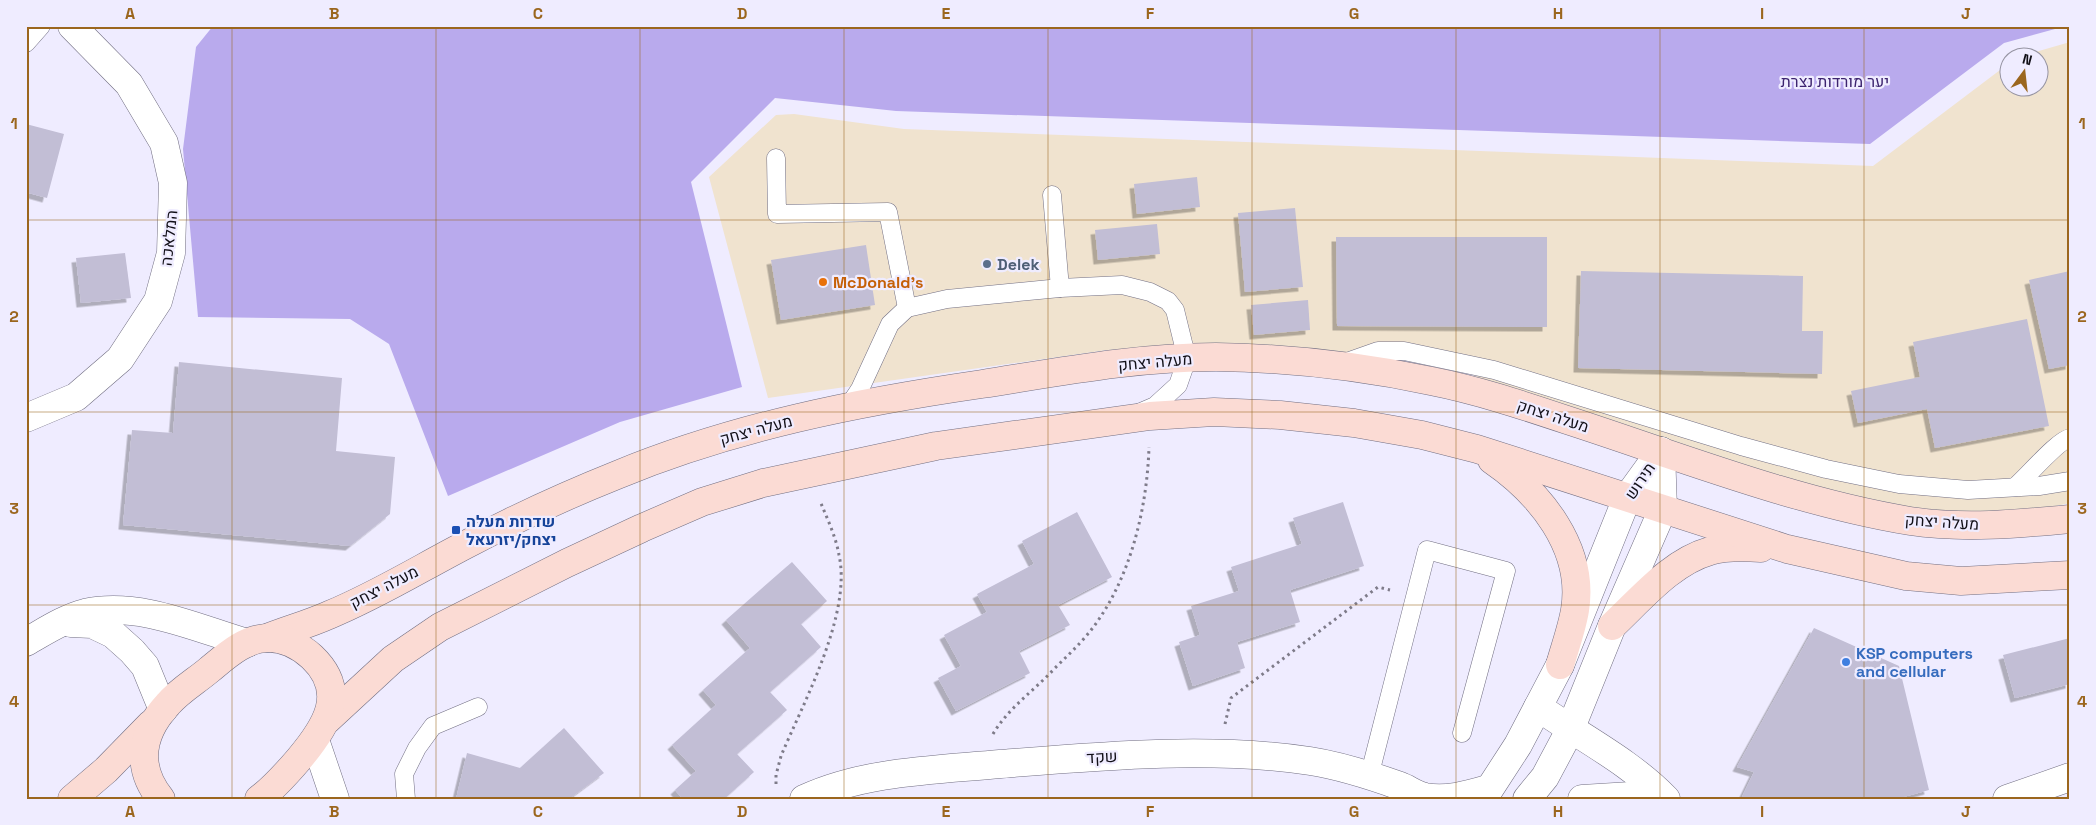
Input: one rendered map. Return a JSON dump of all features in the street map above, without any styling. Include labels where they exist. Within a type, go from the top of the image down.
[{"type":"main road","name":"מעלה יצחק","points":[[159,716],[168,703],[221,660],[257,640],[330,615],[549,504],[622,472],[748,430],[848,407],[926,392],[1078,369],[1213,357],[1284,360],[1336,366],[1433,381],[1492,396],[1802,496],[1914,521],[1962,526],[2070,519]]},
{"type":"main road","points":[[259,799],[275,785],[321,730],[393,660],[440,627],[642,528],[702,502],[763,483],[936,446],[1150,416],[1214,412],[1280,415],[1354,423],[1422,435],[1477,449],[1787,549],[1906,576],[1961,581],[2017,579],[2070,574]]},
{"type":"main road","points":[[1477,449],[1504,468],[1532,494],[1558,527],[1570,554],[1576,578],[1575,609],[1560,665]]},
{"type":"main road","points":[[1612,626],[1662,579],[1684,563],[1711,550],[1742,547],[1787,549]]},
{"type":"main road","points":[[257,640],[289,642],[307,652],[322,666],[330,684],[332,700],[321,730]]},
{"type":"main road","points":[[72,799],[106,770],[159,716]]},
{"type":"main road","points":[[159,716],[146,739],[144,765],[150,785],[161,799]]},
{"type":"street","name":"המלאכה","points":[[26,418],[76,397],[120,358],[158,301],[170,253],[173,183],[164,143],[129,84],[72,26]]},
{"type":"street","name":"תירוש","points":[[1485,794],[1518,745],[1560,665],[1627,498],[1661,451]]},
{"type":"street","name":"תירוש","points":[[1527,799],[1546,776],[1570,730],[1662,509],[1661,451]]},
{"type":"street","points":[[36,636],[85,613],[118,610],[151,614],[257,640]]},
{"type":"street","points":[[36,636],[70,623],[92,624],[113,634],[145,666],[159,716]]},
{"type":"street","points":[[1538,707],[1570,730],[1620,758],[1666,799]]},
{"type":"street","points":[[321,730],[336,799]]},
{"type":"street","name":"שקד","points":[[804,799],[825,789],[909,772],[1104,756],[1217,754],[1255,754],[1312,761],[1369,777],[1423,797],[1441,798],[1485,794]]},
{"type":"street","points":[[2008,799],[2070,777]]},
{"type":"street","points":[[1582,799],[1604,796],[1631,796],[1645,799]]},
{"type":"lane","points":[[26,43],[41,26]]},
{"type":"lane","points":[[776,158],[777,214],[888,212],[907,308]]},
{"type":"lane","points":[[1052,195],[1060,288]]},
{"type":"lane","points":[[848,407],[860,389],[890,324],[907,308],[947,299],[1060,288],[1122,285],[1150,292],[1168,301],[1175,310],[1187,359],[1178,385],[1167,397],[1155,406],[1120,420]]},
{"type":"lane","points":[[1336,366],[1378,351],[1404,351],[1494,370],[1741,446],[1826,469],[1899,484],[1968,490],[2070,481]]},
{"type":"lane","points":[[2015,487],[2049,453],[2065,439],[2070,438]]},
{"type":"lane","points":[[1369,777],[1427,550],[1506,571],[1462,733]]},
{"type":"lane","points":[[406,799],[404,774],[417,748],[433,726],[478,707]]},
{"type":"path","points":[[985,766],[991,738],[998,725],[1018,702],[1050,674],[1088,634],[1114,591],[1132,552],[1141,516],[1148,477],[1150,416]]},
{"type":"path","points":[[778,792],[776,775],[781,756],[837,616],[842,579],[839,555],[810,472]]},
{"type":"path","points":[[1217,754],[1231,698],[1378,588],[1415,596]]},
{"type":"shaded area","points":[[2070,42],[2070,503],[2033,511],[1900,513],[1591,422],[1427,357],[1231,345],[1107,350],[768,398],[709,177],[776,115],[794,114],[904,129],[1873,166],[1998,72],[1998,98],[2048,98],[2048,48]]},
{"type":"green space","name":"יער מורדות נצרת","points":[[213,26],[2066,26],[2004,43],[1870,144],[896,111],[775,98],[691,182],[742,387],[620,422],[448,496],[389,344],[350,319],[198,317],[183,149],[196,47]]},
{"type":"building","points":[[26,124],[64,134],[47,198],[29,193],[26,199]]},
{"type":"building","points":[[1197,177],[1200,207],[1137,214],[1134,184]]},
{"type":"building","points":[[1295,208],[1303,287],[1245,292],[1238,213]]},
{"type":"building","points":[[1157,224],[1160,254],[1098,260],[1095,230]]},
{"type":"building","points":[[1336,237],[1547,237],[1547,327],[1337,326]]},
{"type":"building","name":"McDonald's","points":[[866,245],[875,305],[781,320],[771,260]]},
{"type":"building","points":[[125,253],[131,298],[81,303],[76,258]]},
{"type":"building","points":[[1581,271],[1803,276],[1802,331],[1823,331],[1822,374],[1578,368]]},
{"type":"building","points":[[2070,271],[2070,365],[2049,369],[2029,280]]},
{"type":"building","points":[[1308,300],[1310,330],[1254,335],[1251,305]]},
{"type":"building","points":[[2027,319],[2049,426],[1935,448],[1927,409],[1858,423],[1851,391],[1920,377],[1913,342]]},
{"type":"building","points":[[179,362],[342,378],[336,451],[395,457],[390,514],[350,546],[123,525],[132,430],[173,433]]},
{"type":"building","points":[[1343,502],[1364,566],[1290,590],[1300,622],[1237,642],[1245,668],[1193,686],[1179,642],[1200,635],[1191,606],[1239,591],[1231,567],[1302,544],[1293,518]]},
{"type":"building","points":[[1077,512],[1112,577],[1058,605],[1070,625],[1019,651],[1030,673],[956,711],[938,678],[961,666],[944,635],[987,612],[977,594],[1034,564],[1022,541]]},
{"type":"building","points":[[792,562],[827,601],[801,624],[821,647],[770,692],[787,710],[737,754],[754,772],[724,799],[683,799],[675,790],[696,771],[672,745],[716,705],[703,690],[750,648],[726,620]]},
{"type":"building","points":[[1814,628],[1899,666],[1929,790],[1896,799],[1741,799],[1754,772],[1737,767]]},
{"type":"building","points":[[2070,638],[2070,684],[2015,698],[2003,655]]},
{"type":"building","points":[[564,728],[604,773],[569,799],[456,799],[467,753],[520,768]]},
{"type":"place","name":"Delek","points":[[987,264]]},
{"type":"place","name":"McDonald's","points":[[823,282]]},
{"type":"place","name":"שדרות מעלה יצחק/יזרעאל","points":[[456,530]]},
{"type":"place","name":"KSP computers and cellular","points":[[1846,662]]}]
